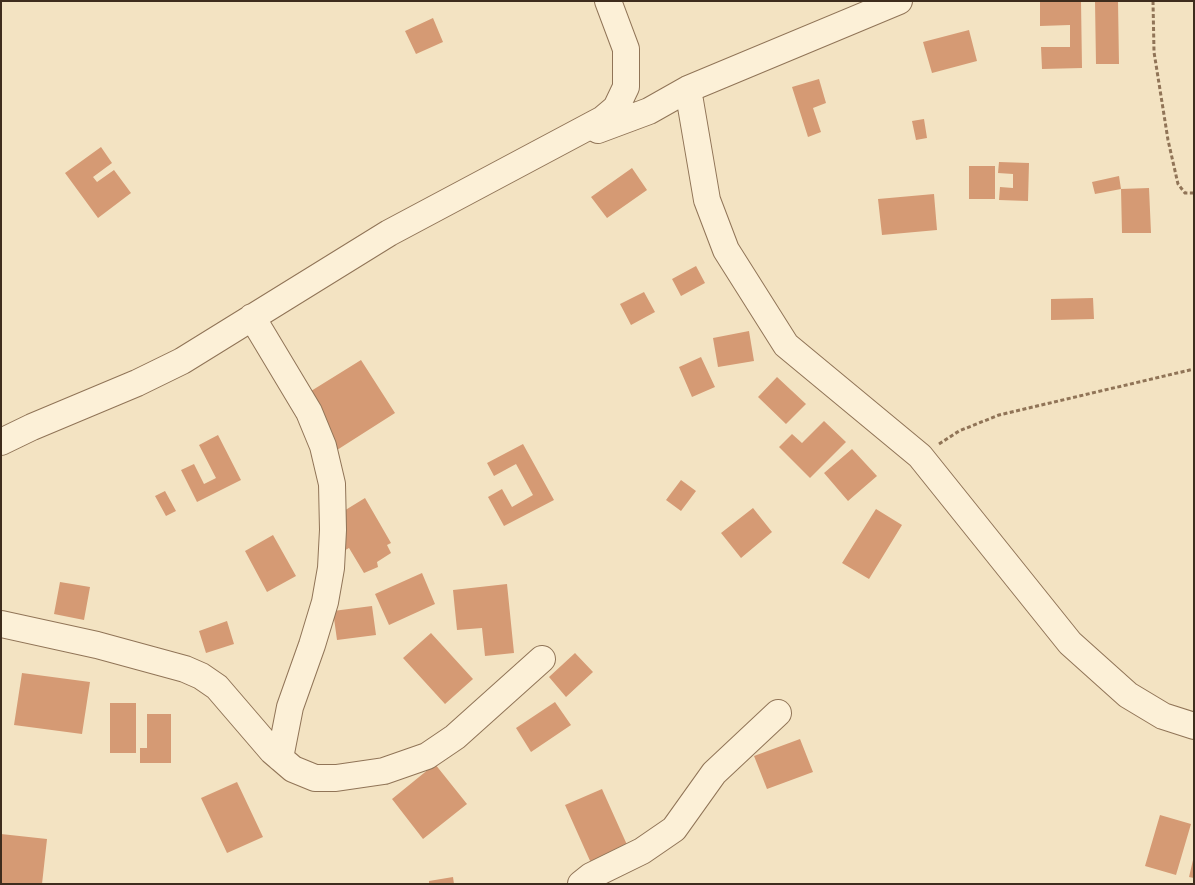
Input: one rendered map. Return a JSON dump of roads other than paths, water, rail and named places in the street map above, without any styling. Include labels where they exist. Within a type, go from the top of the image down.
[{"type":"street","points":[[1,442],[175,365],[252,316],[390,234],[603,119],[616,108],[626,87],[626,49],[608,1]]},
{"type":"street","points":[[557,143],[649,111],[688,89],[898,1]]},
{"type":"street","points":[[688,89],[707,200],[726,250],[786,345],[920,456],[1070,643],[1128,695],[1163,716],[1194,726]]},
{"type":"street","points":[[252,316],[309,412],[323,446],[332,484],[333,530],[331,568],[325,602],[290,708],[280,758]]},
{"type":"street","points":[[1,624],[97,645],[201,676],[217,687],[272,751],[292,769],[315,778],[358,776],[384,771],[427,756],[455,737],[542,659]]},
{"type":"street","points":[[580,884],[591,876],[642,850],[674,829],[714,773],[778,713]]}]
